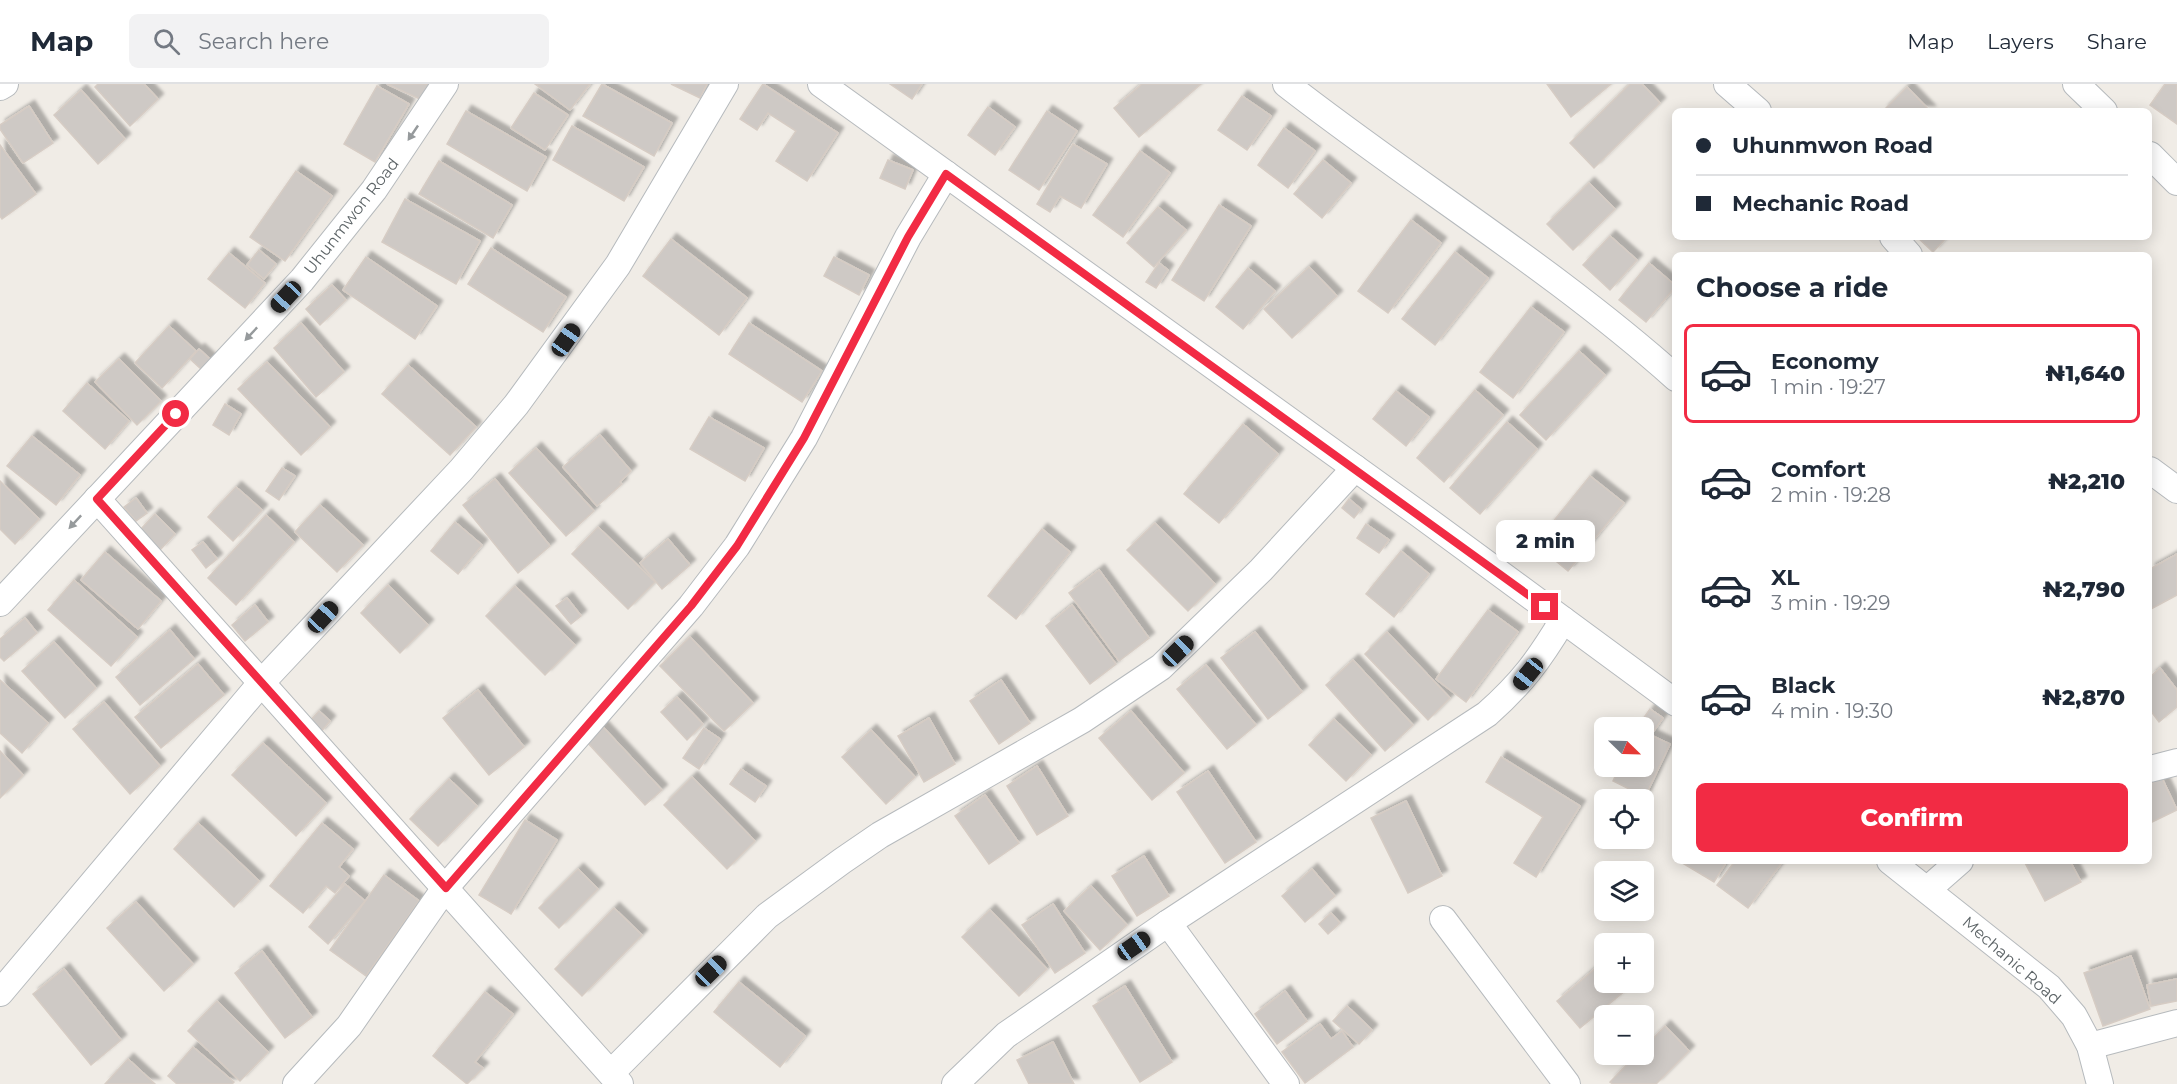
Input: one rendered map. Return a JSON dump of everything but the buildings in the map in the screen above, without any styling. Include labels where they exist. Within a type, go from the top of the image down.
[{"type":"street","points":[[0,87],[5,84]]},
{"type":"street","name":"Uhunmwon Road","points":[[0,603],[302,280],[374,189],[445,84]]},
{"type":"street","points":[[0,993],[262,682],[461,470],[516,405],[618,265],[725,84]]},
{"type":"street","points":[[821,84],[1355,468],[1672,700]]},
{"type":"street","points":[[1286,84],[1344,130],[1599,313],[1672,375]]},
{"type":"street","points":[[1727,84],[1755,108]]},
{"type":"street","points":[[2076,84],[2101,108]]},
{"type":"street","points":[[2152,157],[2177,182]]},
{"type":"street","points":[[296,1084],[349,1026],[446,888],[691,606],[737,546],[804,438],[908,237],[946,174]]},
{"type":"street","points":[[1896,240],[1906,252]]},
{"type":"street","points":[[97,499],[615,1079],[767,916],[880,835],[1083,720],[1161,666],[1261,570],[1355,468]]},
{"type":"street","points":[[2152,471],[2177,490]]},
{"type":"street","points":[[955,1084],[1006,1035],[1168,922],[1487,714],[1519,685],[1537,663],[1563,620]]},
{"type":"street","points":[[2152,768],[2177,762]]},
{"type":"street","name":"Mechanic Road","points":[[1894,864],[2049,987],[2074,1016],[2090,1046],[2098,1083]]},
{"type":"street","points":[[1928,889],[1957,864]]},
{"type":"street","points":[[1443,919],[1568,1084]]},
{"type":"street","points":[[1168,922],[1286,1084]]},
{"type":"street","points":[[2090,1046],[2177,1023]]},
{"type":"route","points":[[176,414],[97,499],[446,888],[691,606],[737,546],[804,438],[908,237],[946,174],[1545,607]]}]
